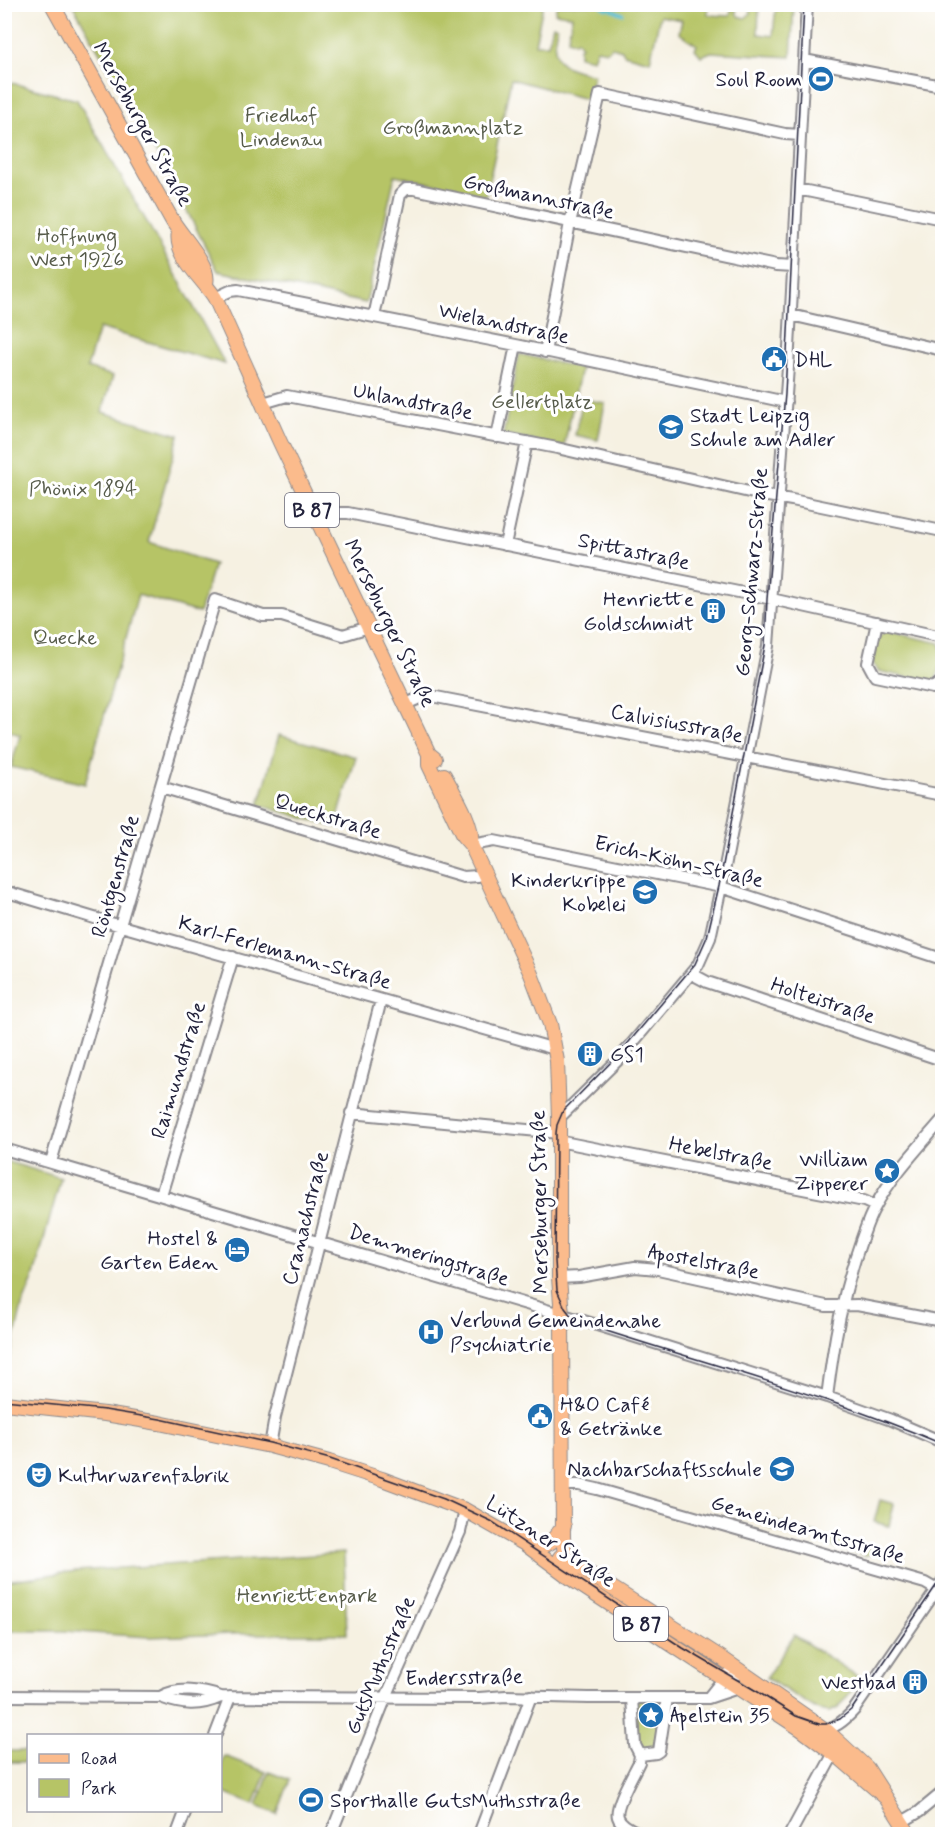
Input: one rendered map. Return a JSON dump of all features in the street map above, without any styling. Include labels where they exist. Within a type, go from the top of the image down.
[{"type":"main road","name":"Merseburger Straße","points":[[52,4],[179,232],[178,241],[193,270],[198,278],[206,283],[215,298],[429,754],[436,760],[462,810],[471,834],[471,845],[531,974],[549,1024],[555,1049],[559,1118],[559,1278],[562,1315],[563,1485],[567,1576]]},
{"type":"main road","name":"Lützner Straße","points":[[4,1403],[115,1415],[270,1446],[382,1479],[465,1510],[525,1544],[567,1576],[801,1728],[885,1797]]},
{"type":"main road","points":[[525,1544],[539,1550],[551,1542],[564,1526]]},
{"type":"main road","name":"Lützner Straße","points":[[539,1550],[565,1559],[723,1659],[826,1730],[867,1768],[909,1834]]},
{"type":"street","name":"Georg-Schwarz-Straße","points":[[559,1118],[619,1059],[692,974],[710,938],[722,887],[768,646],[786,402],[807,4]]},
{"type":"street","points":[[804,60],[942,86]]},
{"type":"street","points":[[545,351],[570,223],[600,94],[785,134],[800,135]]},
{"type":"street","name":"Großmannstraße","points":[[374,317],[400,195],[406,189],[776,266],[794,267]]},
{"type":"street","points":[[798,191],[942,219]]},
{"type":"street","name":"Wielandstraße","points":[[215,298],[238,290],[786,402]]},
{"type":"street","points":[[791,315],[942,350]]},
{"type":"street","points":[[497,437],[516,345]]},
{"type":"street","name":"Uhlandstraße","points":[[263,404],[287,396],[527,442],[778,498],[942,531]]},
{"type":"street","points":[[505,545],[527,442]]},
{"type":"street","name":"Spittastraße","points":[[318,521],[339,513],[348,513],[771,599],[942,637]]},
{"type":"street","name":"Röntgenstraße","points":[[51,1162],[215,600],[263,616],[282,616],[343,635],[369,627]]},
{"type":"street","points":[[878,622],[868,663],[875,676],[933,688],[942,681]]},
{"type":"street","name":"Calvisiusstraße","points":[[406,704],[431,696],[942,795]]},
{"type":"street","name":"Queckstraße","points":[[161,786],[463,877],[478,876],[484,873]]},
{"type":"street","name":"Erich-Köhn-Straße","points":[[471,845],[494,841],[722,887],[942,959]]},
{"type":"street","name":"Karl-Ferlemann-Straße","points":[[4,891],[555,1049]]},
{"type":"street","name":"Raimundstraße","points":[[161,1195],[232,957]]},
{"type":"street","name":"Holteistraße","points":[[692,974],[707,982],[942,1060]]},
{"type":"street","name":"Cranachstraße","points":[[270,1446],[275,1417],[381,1000]]},
{"type":"street","name":"Hebelstraße","points":[[351,1113],[558,1137],[853,1199],[875,1206]]},
{"type":"street","points":[[827,1397],[841,1306],[857,1253],[875,1206],[901,1169],[942,1120]]},
{"type":"street","name":"Demmeringstraße","points":[[4,1149],[562,1315],[827,1397],[891,1420],[942,1442]]},
{"type":"street","name":"Apostelstraße","points":[[559,1278],[579,1277],[635,1267],[657,1269],[826,1306],[857,1305],[942,1321]]},
{"type":"street","name":"Gemeindeamtsstraße","points":[[563,1485],[579,1485],[638,1500],[940,1586]]},
{"type":"street","name":"GutsMuthsstraße","points":[[331,1834],[386,1697],[460,1532],[465,1510]]},
{"type":"street","points":[[801,1728],[813,1731],[826,1730],[840,1724],[854,1710],[940,1586]]},
{"type":"street","points":[[708,1698],[728,1674],[735,1673],[750,1678]]},
{"type":"street","name":"Endersstraße","points":[[4,1696],[160,1696],[178,1703],[207,1703],[225,1697],[708,1698],[738,1688]]},
{"type":"street","points":[[479,1834],[531,1696]]},
{"type":"street","points":[[216,1734],[225,1697]]},
{"type":"street","points":[[632,1698],[636,1745],[640,1755],[639,1762],[617,1809],[618,1818],[624,1825],[641,1834]]},
{"type":"street","points":[[640,1755],[659,1751],[667,1698]]},
{"type":"street","points":[[790,1834],[834,1753]]},
{"type":"street","points":[[902,1822],[919,1812],[942,1793]]},
{"type":"street","points":[[177,1834],[185,1812]]},
{"type":"green space","points":[[708,4],[708,15],[730,16],[732,5],[738,5],[736,12],[738,16],[745,18],[751,13],[749,5],[759,5],[758,34],[773,36],[776,5],[794,5],[791,57],[711,52],[701,56],[695,49],[697,45],[679,33],[682,20],[660,16],[650,61],[624,54],[622,50],[612,47],[607,51],[597,49],[593,59],[579,56],[581,46],[577,40],[575,42],[568,39],[572,16],[555,13],[557,5]]},
{"type":"green space","name":"Friedhof Lindenau","points":[[73,5],[543,5],[535,44],[548,44],[553,25],[557,27],[555,49],[560,62],[594,75],[586,99],[511,79],[486,196],[395,175],[366,303],[218,271],[170,178]]},
{"type":"green space","points":[[4,81],[77,100],[225,364],[99,328],[87,368],[113,376],[102,412],[179,435],[149,542],[214,564],[199,613],[138,595],[85,784],[11,767],[20,735],[5,730]]},
{"type":"green space","name":"Gellertplatz","points":[[519,354],[581,368],[564,447],[503,435]]},
{"type":"green space","points":[[583,399],[605,403],[598,440],[575,435]]},
{"type":"green space","points":[[886,631],[940,643],[941,663],[933,683],[878,671],[872,662],[879,637]]},
{"type":"green space","points":[[279,735],[356,757],[335,827],[259,805]]},
{"type":"green space","points":[[6,1161],[61,1178],[33,1279],[22,1306],[5,1379],[4,1167]]},
{"type":"green space","points":[[880,1500],[894,1504],[889,1526],[874,1522]]},
{"type":"green space","points":[[773,1521],[817,1534],[816,1537],[808,1540],[771,1529]]},
{"type":"green space","points":[[830,1538],[874,1550],[873,1553],[865,1556],[833,1547],[830,1544]]},
{"type":"green space","name":"Henriettenpark","points":[[344,1553],[347,1634],[148,1637],[64,1631],[5,1631],[5,1581],[76,1571]]},
{"type":"green space","points":[[794,1635],[860,1678],[838,1708],[829,1712],[818,1710],[766,1678]]},
{"type":"green space","points":[[632,1698],[667,1698],[661,1748],[640,1755]]},
{"type":"green space","points":[[5,1751],[27,1751],[27,1762],[7,1762],[5,1766]]},
{"type":"green space","points":[[224,1756],[266,1772],[254,1805],[222,1792]]},
{"type":"green space","points":[[269,1772],[290,1780],[277,1814],[257,1806]]},
{"type":"waterway","points":[[601,4],[606,9],[609,8],[623,14]]},
{"type":"tram line","points":[[804,4],[785,394],[765,645],[719,886],[707,937],[695,964],[618,1055],[563,1111],[557,1125],[555,1261],[557,1290],[572,1317],[588,1325],[811,1395],[942,1444]]},
{"type":"tram line","points":[[4,1400],[105,1410],[160,1419],[270,1443],[330,1459],[444,1499],[491,1521],[683,1648],[796,1716],[819,1724],[840,1719],[852,1709],[942,1577]]},
{"type":"place","name":"Soul Room","points":[[821,79]]},
{"type":"place","name":"DHL","points":[[774,359]]},
{"type":"place","name":"Stadt Leipzig Schule am Adler","points":[[671,427]]},
{"type":"place","name":"Henriette Goldschmidt","points":[[713,611]]},
{"type":"place","name":"Kinderkrippe Kobelei","points":[[645,892]]},
{"type":"place","name":"GS1","points":[[590,1054]]},
{"type":"place","name":"William Zipperer","points":[[887,1171]]},
{"type":"place","name":"Hostel & Garten Eden","points":[[237,1250]]},
{"type":"place","name":"Verbund Gemeindenahe Psychiatrie","points":[[431,1332]]},
{"type":"place","name":"H&O Café & Getränke","points":[[540,1416]]},
{"type":"place","name":"Nachbarschaftsschule","points":[[782,1469]]},
{"type":"place","name":"Kulturwarenfabrik","points":[[39,1475]]},
{"type":"place","name":"Westbad","points":[[915,1682]]},
{"type":"place","name":"Apelstein 35","points":[[651,1715]]},
{"type":"place","name":"Sporthalle GutsMuthsstraße","points":[[311,1800]]},
{"type":"park label","name":"Großmannplatz","points":[[453,127]]},
{"type":"park label","name":"Hoffnung West 1926","points":[[77,247]]},
{"type":"park label","name":"Phönix 1894","points":[[83,488]]},
{"type":"park label","name":"Quecke","points":[[65,637]]}]
